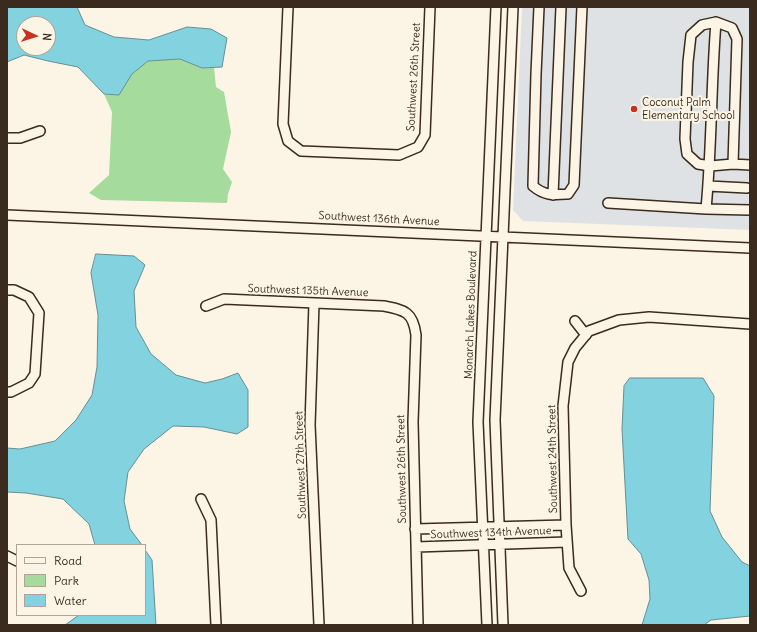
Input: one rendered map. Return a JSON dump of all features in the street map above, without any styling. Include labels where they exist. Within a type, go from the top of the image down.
[{"type":"street","name":"Southwest 26th Street","points":[[288,7],[283,124],[288,141],[301,150],[400,155],[418,147],[425,135],[430,7]]},
{"type":"street","name":"Monarch Lakes Boulevard","points":[[487,625],[478,422],[496,7]]},
{"type":"street","points":[[503,625],[495,420],[513,7]]},
{"type":"street","points":[[539,7],[533,186],[539,191],[553,195],[568,194],[574,185],[582,7]]},
{"type":"street","points":[[553,195],[561,7]]},
{"type":"street","points":[[733,164],[737,39],[732,28],[716,22],[702,25],[691,35],[688,62],[685,139],[688,154],[698,164],[710,166],[733,164],[750,165]]},
{"type":"street","points":[[706,209],[710,166],[712,68],[716,22]]},
{"type":"street","points":[[7,138],[20,138],[40,130]]},
{"type":"street","points":[[708,186],[747,188]]},
{"type":"street","points":[[608,203],[750,210]]},
{"type":"street","name":"Southwest 136th Avenue","points":[[7,215],[750,248]]},
{"type":"street","points":[[7,290],[14,290],[29,297],[39,313],[35,374],[29,383],[11,392],[7,392]]},
{"type":"street","name":"Southwest 135th Avenue","points":[[206,306],[224,299],[384,306],[400,309],[409,315]]},
{"type":"street","name":"Southwest 27th Street","points":[[314,304],[310,425],[318,625]]},
{"type":"street","name":"Southwest 26th Street","points":[[409,315],[414,323],[416,335],[413,422],[418,625]]},
{"type":"street","points":[[575,321],[587,333],[619,320],[649,317],[750,324]]},
{"type":"street","name":"Southwest 24th Street","points":[[581,591],[569,568],[566,525],[563,406],[568,362],[575,348],[587,333]]},
{"type":"street","points":[[201,500],[211,520],[216,625]]},
{"type":"street","name":"Southwest 134th Avenue","points":[[415,529],[566,525]]},
{"type":"street","name":"Southwest 134th Avenue","points":[[416,547],[567,542]]},
{"type":"street","points":[[7,556],[16,560]]},
{"type":"shaded area","name":"Coconut Palm Elementary School","points":[[522,7],[750,7],[750,230],[523,221],[513,210]]},
{"type":"green space","points":[[180,59],[202,68],[214,68],[216,87],[224,92],[231,132],[223,169],[232,182],[227,203],[101,200],[89,193],[109,175],[112,112],[104,94],[119,95],[132,74],[148,61]]},
{"type":"water","points":[[7,7],[77,7],[85,25],[114,37],[149,40],[187,27],[211,29],[227,38],[222,67],[202,68],[180,59],[148,61],[132,74],[119,95],[104,94],[78,67],[28,56],[56,56],[56,16],[16,16],[16,56],[22,56],[7,62]]},
{"type":"water","points":[[96,254],[134,256],[145,265],[134,291],[136,327],[151,354],[176,375],[205,383],[238,373],[248,390],[248,427],[237,434],[204,427],[173,426],[144,449],[128,472],[124,501],[130,529],[141,544],[95,544],[89,524],[63,499],[26,493],[7,492],[7,448],[20,449],[55,441],[76,420],[92,395],[97,367],[98,315],[91,273]]},
{"type":"water","points":[[630,378],[703,378],[714,396],[710,511],[722,537],[742,562],[750,566],[750,616],[711,620],[704,625],[642,625],[650,599],[649,580],[641,554],[628,539],[622,429],[624,386]]},
{"type":"water","points":[[146,551],[152,560],[156,625],[65,625],[78,616],[146,616]]},
{"type":"place","name":"Coconut Palm Elementary School","points":[[634,109]]}]
